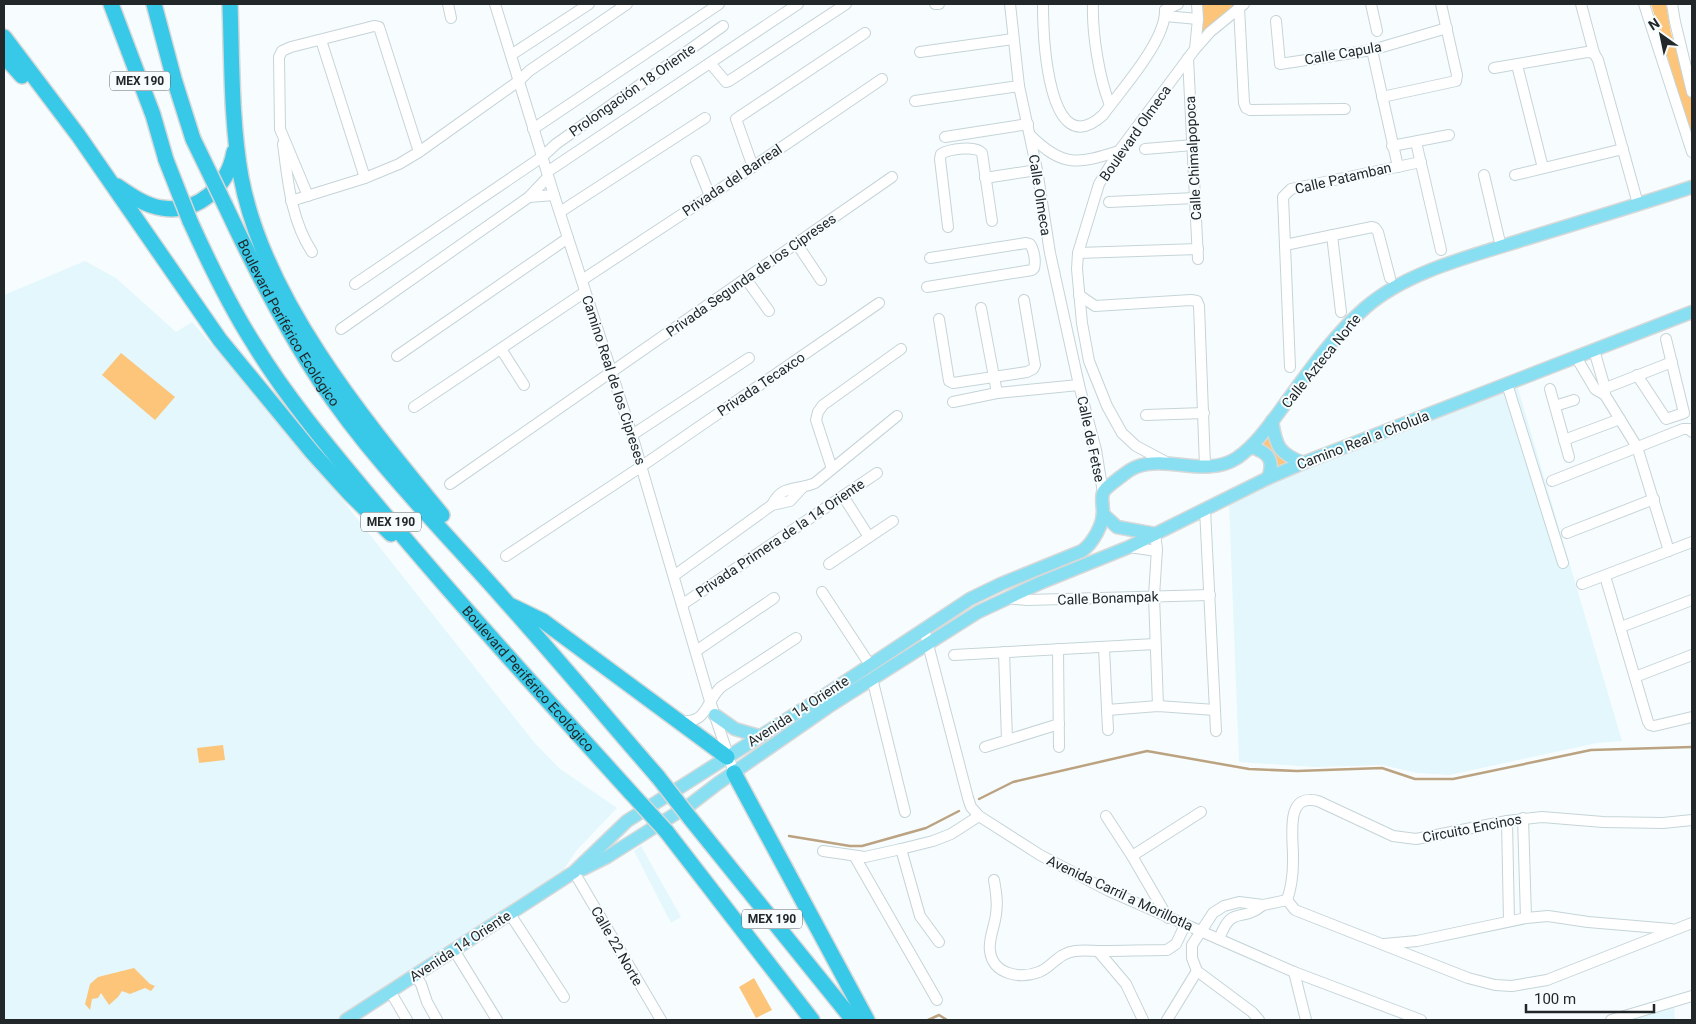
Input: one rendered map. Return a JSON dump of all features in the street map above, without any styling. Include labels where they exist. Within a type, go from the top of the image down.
[{"type":"highway","name":"Boulevard Periférico Ecológico","points":[[111,4],[153,115],[166,160],[190,220],[233,308],[254,345],[278,380],[355,479],[426,564],[666,831],[810,1019]]},
{"type":"highway","name":"Boulevard Periférico Ecológico","points":[[154,4],[174,79],[193,139],[250,259],[275,306],[321,381],[350,422],[381,459],[658,777],[853,1020]]},
{"type":"highway","name":"Boulevard Periférico Ecológico","points":[[230,4],[236,138],[241,179],[254,226],[268,263],[313,343],[347,393],[469,550],[505,600]]},
{"type":"highway","points":[[231,27],[238,4]]},
{"type":"highway","name":"Boulevard Periférico Ecológico","points":[[4,37],[78,135],[220,340],[289,426],[330,473],[368,513],[426,564]]},
{"type":"highway","points":[[4,56],[49,107],[78,135]]},
{"type":"highway","points":[[108,178],[126,192],[152,205],[170,209],[187,207],[203,200],[221,184],[232,162],[236,138]]},
{"type":"highway","points":[[505,600],[543,621],[727,757]]},
{"type":"highway","points":[[734,773],[867,1020]]},
{"type":"main road","name":"Calle Azteca Norte","points":[[1103,493],[1109,486],[1136,467],[1148,464],[1169,463],[1215,466],[1229,462],[1251,446],[1272,422],[1343,329],[1365,308],[1386,292],[1448,264],[1692,187]]},
{"type":"main road","name":"Camino Real a Cholula","points":[[1038,577],[1129,546],[1268,478],[1303,463],[1692,312]]},
{"type":"main road","points":[[1272,422],[1276,442],[1281,450],[1288,456],[1303,463]]},
{"type":"main road","points":[[1251,446],[1262,450],[1269,458],[1272,468],[1268,478]]},
{"type":"main road","points":[[1038,577],[1090,545],[1103,514],[1103,493]]},
{"type":"main road","points":[[1103,514],[1117,527],[1155,534]]},
{"type":"main road","name":"Avenida 14 Oriente","points":[[574,872],[627,821],[759,736],[872,678],[1038,577]]},
{"type":"main road","name":"Avenida 14 Oriente","points":[[346,1020],[574,872],[607,857],[664,821],[734,773],[870,665],[970,599],[1001,584],[1038,577]]},
{"type":"main road","points":[[715,715],[735,729],[759,736]]},
{"type":"street","points":[[448,4],[451,18]]},
{"type":"street","name":"Camino Real de los Cipreses","points":[[495,4],[520,80],[554,196],[642,466],[710,701],[727,757],[734,773]]},
{"type":"street","points":[[511,55],[589,4]]},
{"type":"street","points":[[290,201],[365,178],[399,164],[419,152],[520,80],[529,71],[627,4]]},
{"type":"street","points":[[533,129],[719,4]]},
{"type":"street","points":[[341,329],[529,197],[548,174],[798,4]]},
{"type":"street","points":[[710,63],[726,82],[729,82],[846,4]]},
{"type":"street","name":"Calle Olmeca","points":[[1010,4],[1020,86],[1037,170],[1050,253],[1079,385]]},
{"type":"street","points":[[1043,4],[1047,61],[1054,101],[1062,116],[1071,124],[1080,127],[1095,122],[1147,56],[1158,37],[1163,10]]},
{"type":"street","points":[[1093,4],[1095,34],[1103,89],[1110,105]]},
{"type":"street","points":[[1163,10],[1178,4]]},
{"type":"street","points":[[1195,49],[1198,19],[1197,4]]},
{"type":"street","points":[[1372,4],[1377,31]]},
{"type":"street","points":[[1382,97],[1456,82],[1457,75],[1441,4]]},
{"type":"street","points":[[1581,4],[1624,149],[1638,204]]},
{"type":"street","points":[[1644,4],[1692,152]]},
{"type":"street","points":[[1672,4],[1692,92]]},
{"type":"street","points":[[1241,6],[1244,103],[1246,108],[1250,110],[1345,109]]},
{"type":"street","name":"Boulevard Olmeca","points":[[1169,463],[1136,446],[1122,433],[1106,406],[1089,360],[1079,295],[1078,253],[1099,184],[1119,151],[1195,49],[1210,32],[1241,6]]},
{"type":"street","points":[[1163,10],[1198,19]]},
{"type":"street","name":"Calle Capula","points":[[1276,20],[1280,64],[1372,50],[1447,28]]},
{"type":"street","points":[[312,252],[304,239],[290,201],[280,128],[279,57],[282,51],[374,26],[379,27],[419,152]]},
{"type":"street","name":"Prolongación 18 Oriente","points":[[355,284],[542,157],[556,144],[722,26]]},
{"type":"street","points":[[753,167],[736,119],[865,34]]},
{"type":"street","points":[[920,52],[1013,39]]},
{"type":"street","points":[[321,40],[365,178]]},
{"type":"street","name":"Calle Patamban","points":[[1290,367],[1283,197],[1291,190],[1398,167],[1372,50]]},
{"type":"street","points":[[1494,68],[1587,52],[1594,53]]},
{"type":"street","name":"Calle Chimalpopoca","points":[[1078,253],[1198,254],[1188,58]]},
{"type":"street","points":[[1517,65],[1542,168]]},
{"type":"street","name":"Privada del Barreal","points":[[582,280],[882,79]]},
{"type":"street","points":[[915,101],[1020,86]]},
{"type":"street","points":[[560,212],[705,118]]},
{"type":"street","points":[[945,137],[1028,124]]},
{"type":"street","points":[[280,128],[308,196]]},
{"type":"street","points":[[1030,135],[1053,155],[1072,161],[1085,161],[1119,151]]},
{"type":"street","points":[[1392,146],[1449,135]]},
{"type":"street","points":[[1416,142],[1441,250]]},
{"type":"street","points":[[1145,148],[1192,145]]},
{"type":"street","points":[[948,227],[940,159],[941,154],[946,151],[974,148],[979,149],[982,153],[992,221]]},
{"type":"street","points":[[1515,175],[1624,149]]},
{"type":"street","points":[[696,161],[710,196]]},
{"type":"street","points":[[1398,167],[1421,162]]},
{"type":"street","points":[[985,178],[1037,170]]},
{"type":"street","points":[[1484,175],[1500,247]]},
{"type":"street","name":"Privada Segunda de los Cipreses","points":[[450,484],[892,177]]},
{"type":"street","points":[[529,197],[554,196]]},
{"type":"street","points":[[1109,202],[1195,198]]},
{"type":"street","points":[[1285,245],[1372,226],[1375,228],[1390,278]]},
{"type":"street","points":[[1332,235],[1341,312]]},
{"type":"street","points":[[397,356],[568,238]]},
{"type":"street","points":[[797,244],[821,280]]},
{"type":"street","points":[[928,287],[1032,270],[1035,264],[1030,244],[930,258]]},
{"type":"street","points":[[1034,255],[1050,253]]},
{"type":"street","points":[[746,279],[769,311]]},
{"type":"street","points":[[414,407],[585,292]]},
{"type":"street","points":[[1079,295],[1095,306],[1197,301],[1199,306],[1205,466]]},
{"type":"street","points":[[939,319],[949,381],[953,383],[1027,372],[1033,369],[1035,365],[1024,300]]},
{"type":"street","name":"Privada Tecaxco","points":[[506,556],[642,466],[879,303]]},
{"type":"street","points":[[981,308],[997,393]]},
{"type":"street","points":[[1637,375],[1666,420],[1684,413],[1666,339]]},
{"type":"street","points":[[501,348],[524,385]]},
{"type":"street","points":[[832,469],[816,420],[818,412],[823,405],[901,349]]},
{"type":"street","points":[[1594,350],[1601,376],[1602,391]]},
{"type":"street","points":[[1576,357],[1591,381],[1602,391],[1637,447],[1670,551]]},
{"type":"street","points":[[632,435],[749,358]]},
{"type":"street","points":[[1602,391],[1672,362]]},
{"type":"street","points":[[1591,381],[1601,376]]},
{"type":"street","points":[[1507,384],[1563,563]]},
{"type":"street","points":[[953,402],[997,393],[1079,385]]},
{"type":"street","name":"Calle de Fetse","points":[[1079,385],[1096,450],[1103,493]]},
{"type":"street","points":[[1550,389],[1569,457]]},
{"type":"street","points":[[1555,406],[1574,400]]},
{"type":"street","points":[[1146,415],[1204,413]]},
{"type":"street","points":[[674,575],[772,505],[782,491],[803,487],[815,482],[897,416]]},
{"type":"street","points":[[1564,440],[1620,419]]},
{"type":"street","points":[[1552,481],[1683,430],[1691,430]]},
{"type":"street","name":"Privada Primera de la 14 Oriente","points":[[683,604],[877,473]]},
{"type":"street","points":[[843,496],[869,537]]},
{"type":"street","points":[[1567,533],[1654,499]]},
{"type":"street","points":[[1205,509],[1216,731]]},
{"type":"street","points":[[829,564],[893,521]]},
{"type":"street","points":[[1155,534],[1154,596],[1158,706]]},
{"type":"street","points":[[1582,584],[1692,542]]},
{"type":"street","points":[[1129,546],[1156,551]]},
{"type":"street","points":[[1605,576],[1650,725],[1654,726],[1692,717]]},
{"type":"street","points":[[822,592],[870,665]]},
{"type":"street","name":"Calle Bonampak","points":[[1006,598],[1027,600],[1210,595]]},
{"type":"street","points":[[696,651],[774,598]]},
{"type":"street","points":[[1621,627],[1692,600]]},
{"type":"street","name":"Avenida Carril a Morillotla","points":[[924,629],[968,798],[971,807],[979,816],[1040,856],[1109,891],[1294,972],[1421,1020]]},
{"type":"street","points":[[680,721],[686,722],[697,719],[706,711],[710,701],[721,687],[796,638]]},
{"type":"street","points":[[954,655],[1155,644]]},
{"type":"street","points":[[1104,648],[1108,730]]},
{"type":"street","points":[[1058,649],[1060,747]]},
{"type":"street","points":[[1004,652],[1007,740]]},
{"type":"street","points":[[1635,677],[1692,655]]},
{"type":"street","points":[[872,678],[905,812]]},
{"type":"street","points":[[1107,710],[1158,706],[1215,710]]},
{"type":"street","points":[[985,747],[1059,724]]},
{"type":"street","name":"Circuito Encinos","points":[[1287,900],[1292,884],[1292,822],[1294,811],[1298,804],[1310,799],[1393,836],[1416,839],[1542,816],[1613,822],[1663,823],[1692,820]]},
{"type":"street","points":[[1132,856],[1201,812]]},
{"type":"street","points":[[823,851],[865,857],[901,849],[933,841],[951,834],[979,816]]},
{"type":"street","points":[[1106,816],[1168,918]]},
{"type":"street","points":[[1523,818],[1526,918]]},
{"type":"street","points":[[1508,821],[1509,921]]},
{"type":"street","points":[[901,849],[920,916],[939,942]]},
{"type":"street","points":[[856,856],[936,1000]]},
{"type":"street","name":"Calle 22 Norte","points":[[574,872],[661,1020]]},
{"type":"street","points":[[994,880],[997,895],[997,912],[990,951],[999,968],[1006,974],[1022,975],[1040,972],[1057,958],[1072,951],[1167,950],[1176,944],[1186,926]]},
{"type":"street","points":[[1259,1020],[1252,1012],[1197,972],[1192,958],[1192,945],[1213,913],[1224,906],[1239,902],[1263,905],[1287,900],[1295,910],[1468,978],[1495,985],[1512,986],[1547,980],[1692,923]]},
{"type":"street","points":[[1219,939],[1226,923],[1231,918],[1255,912],[1263,905]]},
{"type":"street","points":[[510,914],[564,997]]},
{"type":"street","points":[[1380,944],[1417,941],[1509,921],[1548,916],[1675,929]]},
{"type":"street","points":[[454,950],[497,1020]]},
{"type":"street","points":[[1098,951],[1126,984],[1143,1020]]},
{"type":"street","points":[[1167,1020],[1197,972]]},
{"type":"street","points":[[1294,972],[1306,1020]]},
{"type":"street","points":[[415,975],[421,984],[426,1002],[436,1020]]},
{"type":"street","points":[[390,991],[407,1020]]},
{"type":"street","points":[[1614,1020],[1692,996]]},
{"type":"shaded area","points":[[1203,4],[1236,4],[1222,15],[1204,36],[1200,36]]},
{"type":"shaded area","points":[[1651,4],[1666,4],[1671,33],[1692,99],[1692,137]]},
{"type":"shaded area","points":[[85,261],[116,278],[176,332],[192,322],[317,468],[534,742],[559,768],[617,808],[576,851],[561,874],[338,1020],[4,1020],[4,295]]},
{"type":"shaded area","points":[[121,353],[175,397],[155,420],[102,375]]},
{"type":"shaded area","points":[[1516,382],[1622,741],[1597,743],[1449,775],[1418,773],[1382,765],[1314,767],[1239,762],[1229,503],[1307,467]]},
{"type":"shaded area","points":[[1268,432],[1290,463],[1277,469],[1258,443]]},
{"type":"shaded area","points":[[223,745],[225,760],[199,763],[197,748]]},
{"type":"shaded area","points":[[641,846],[681,917],[671,923],[634,851]]},
{"type":"shaded area","points":[[134,968],[150,984],[155,986],[151,991],[145,988],[130,994],[122,991],[109,1005],[101,993],[98,998],[92,999],[90,1010],[85,1004],[90,984],[98,977]]},
{"type":"shaded area","points":[[754,978],[772,1010],[756,1018],[739,987]]},
{"type":"shaded area","points":[[1674,1004],[1675,1020],[1633,1020]]},
{"type":"waterway","points":[[979,799],[1013,782],[1147,751],[1249,769],[1297,771],[1382,768],[1415,779],[1453,779],[1591,750],[1692,747]]},
{"type":"waterway","points":[[789,836],[850,846],[862,846],[926,828],[959,811]]},
{"type":"waterway","points":[[928,1020],[939,1015],[947,1020]]}]
